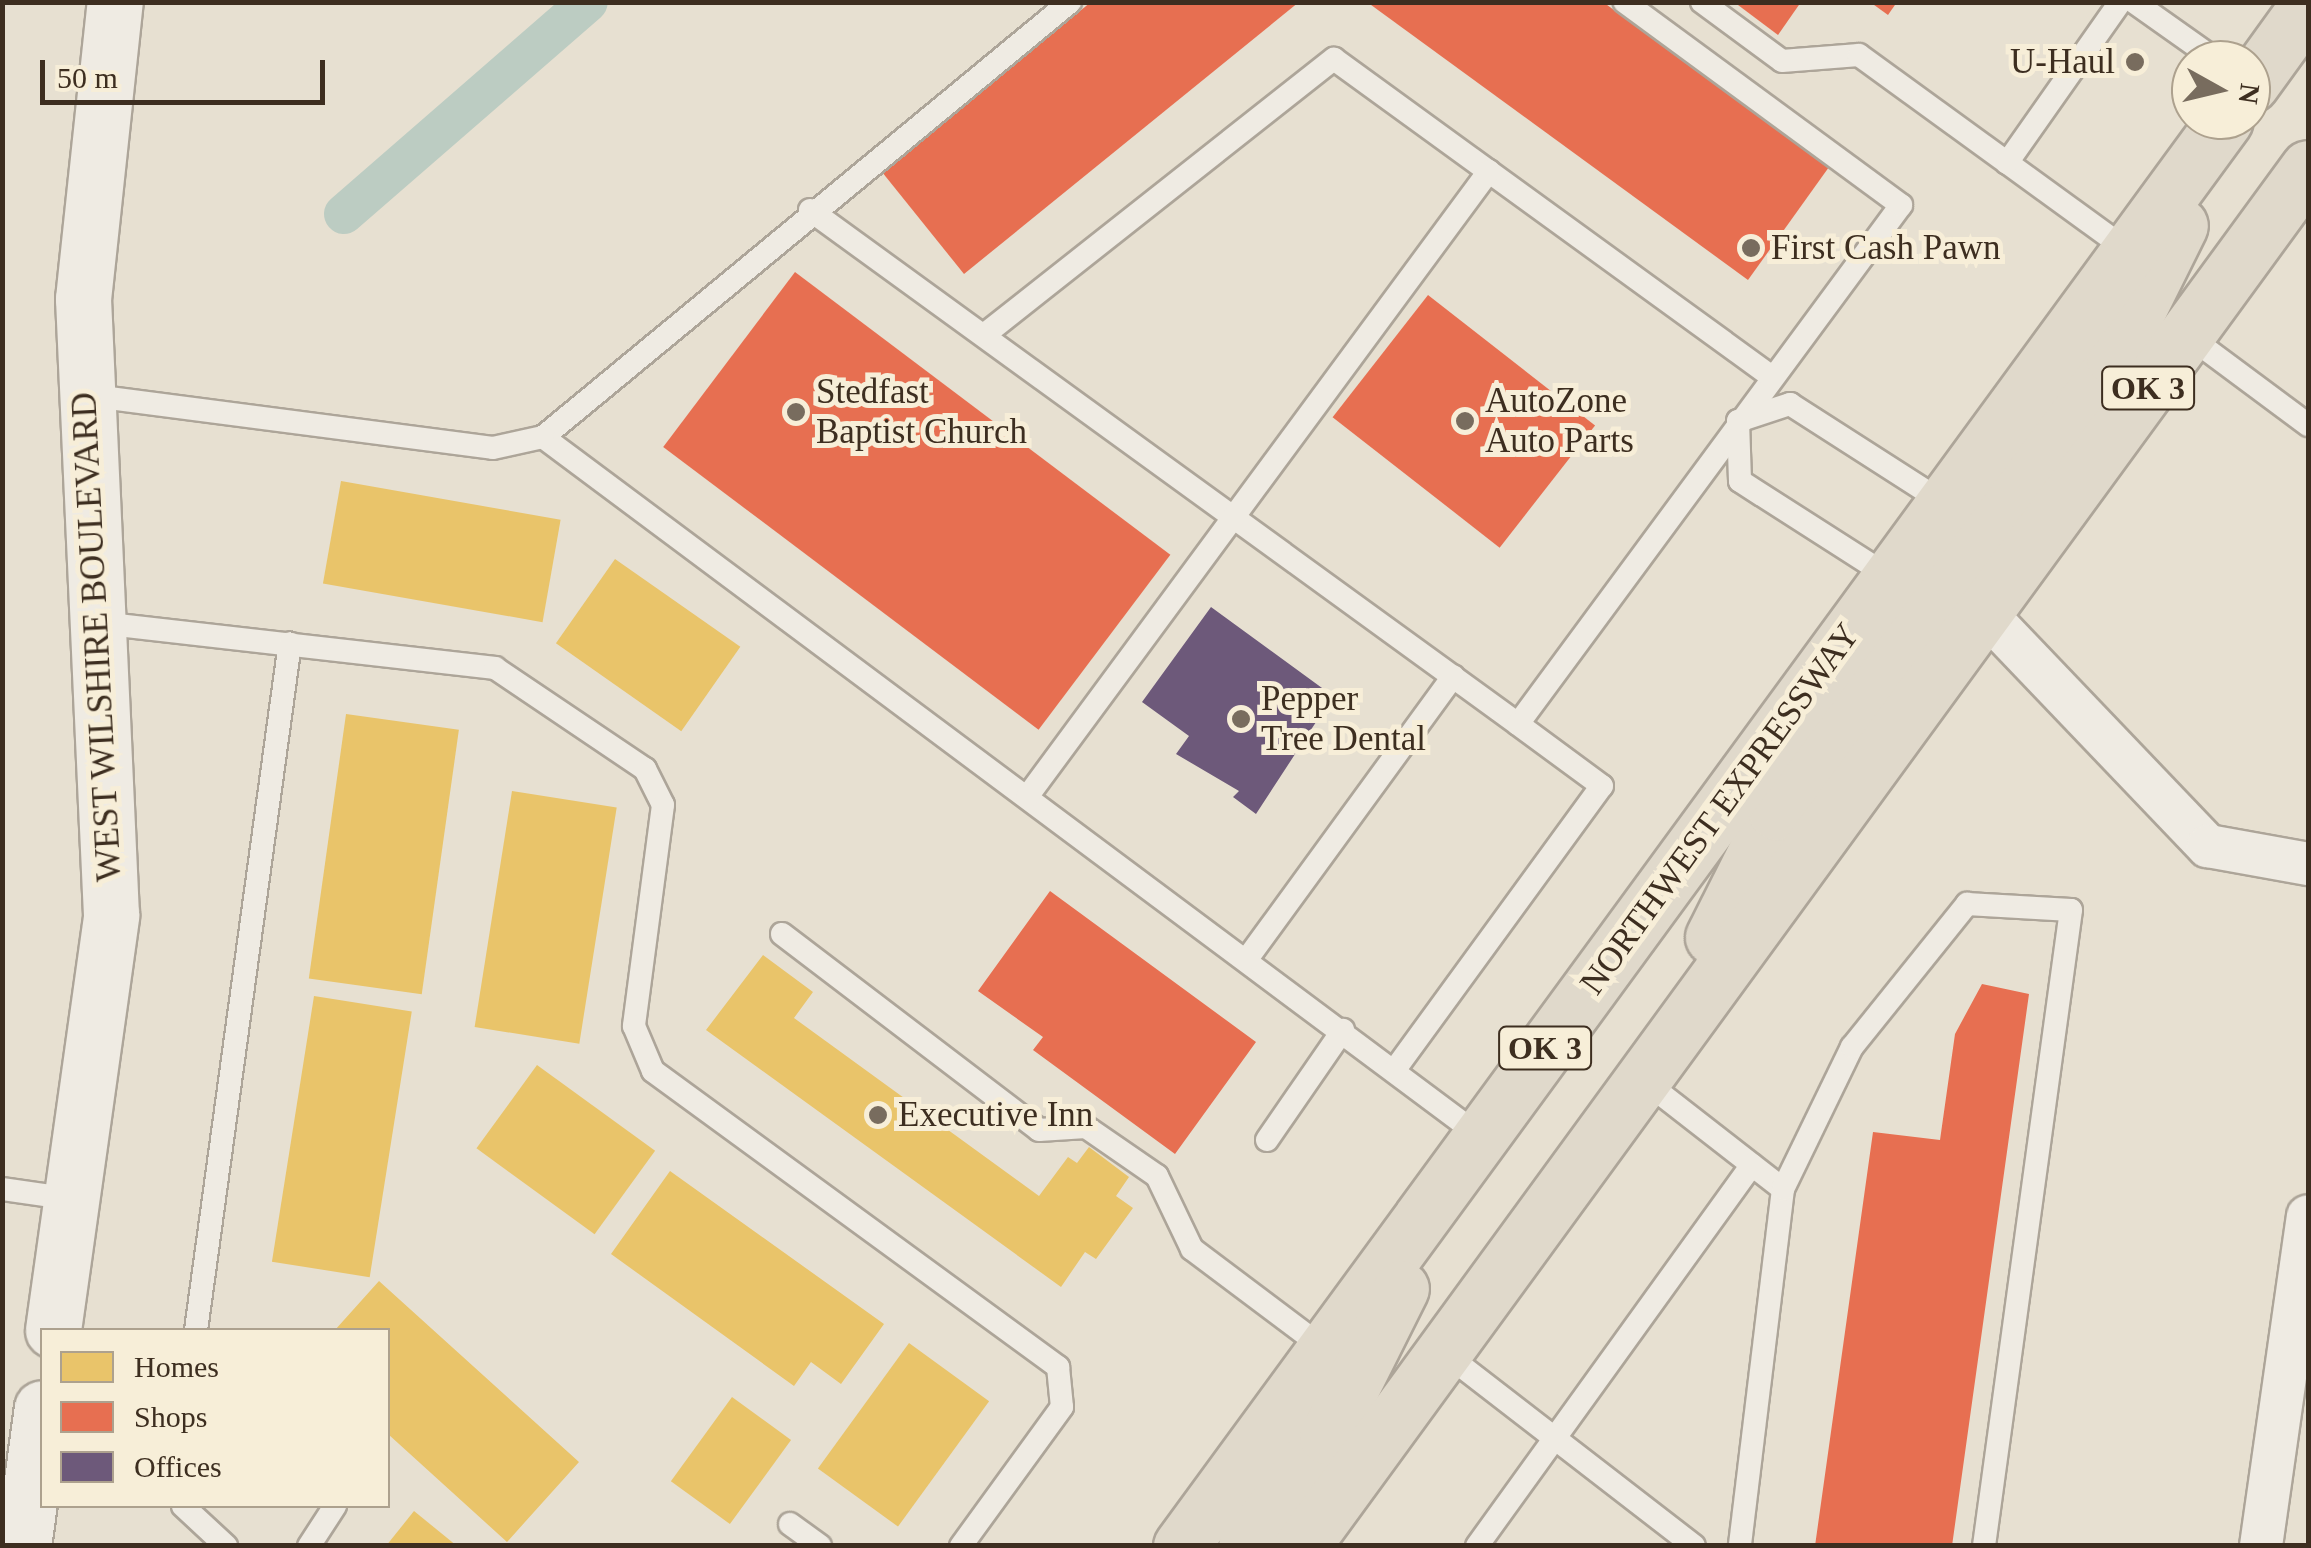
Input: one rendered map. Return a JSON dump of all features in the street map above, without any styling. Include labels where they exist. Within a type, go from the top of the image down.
[{"type":"highway","points":[[2271,56],[2308,5]]},
{"type":"highway","name":"NORTHWEST EXPRESSWAY","points":[[1302,1546],[1447,1355],[1642,1078],[1934,579],[1944,504],[2143,261],[2213,140]]},
{"type":"highway","points":[[1934,579],[2114,358],[2143,261],[2220,140]]},
{"type":"highway","name":"NORTHWEST EXPRESSWAY","points":[[1180,1546],[1342,1360],[1472,1148],[1934,579],[2187,335],[2308,168]]},
{"type":"highway","points":[[1246,1546],[1327,1436],[1342,1360]]},
{"type":"main road","name":"WEST WILSHIRE BOULEVARD","points":[[54,1328],[111,915],[100,623],[83,394],[92,158],[116,2]]},
{"type":"main road","points":[[23,1546],[40,1423]]},
{"type":"street","points":[[1934,579],[2208,846],[2308,864]]},
{"type":"street","points":[[2261,1546],[2308,1216]]},
{"type":"lane","points":[[83,394],[493,448],[544,438],[810,210],[1070,2]]},
{"type":"lane","points":[[1518,724],[1738,421],[1902,205],[1625,2]]},
{"type":"lane","points":[[1702,2],[1782,61],[1859,56],[2143,261]]},
{"type":"lane","points":[[2007,162],[2120,2]]},
{"type":"lane","points":[[2134,2],[2188,40]]},
{"type":"lane","points":[[984,336],[1334,58],[1772,376]]},
{"type":"lane","points":[[1027,797],[1236,519],[1489,171]]},
{"type":"lane","points":[[810,210],[1602,786],[1396,1068]]},
{"type":"lane","points":[[2187,335],[2308,425]]},
{"type":"lane","points":[[1738,421],[1790,404],[1944,504]]},
{"type":"lane","points":[[1738,421],[1740,481],[1934,579]]},
{"type":"lane","points":[[544,438],[1396,1068],[1472,1148]]},
{"type":"lane","points":[[100,623],[495,668],[646,769],[663,805],[634,1026],[653,1071],[1058,1367],[1062,1406],[961,1546]]},
{"type":"lane","points":[[196,1328],[290,643]]},
{"type":"lane","points":[[1247,959],[1453,676]]},
{"type":"lane","points":[[1740,1546],[1783,1188],[1852,1048],[1967,904],[2071,910],[1984,1546]]},
{"type":"lane","points":[[782,934],[1038,1130],[1086,1127],[1157,1176],[1192,1249],[1342,1360]]},
{"type":"lane","points":[[1267,1140],[1344,1030]]},
{"type":"lane","points":[[1642,1078],[1783,1188]]},
{"type":"lane","points":[[1478,1546],[1752,1165]]},
{"type":"lane","points":[[2,1188],[72,1199]]},
{"type":"lane","points":[[1447,1355],[1694,1546]]},
{"type":"lane","points":[[185,1508],[226,1546]]},
{"type":"lane","points":[[310,1546],[333,1508]]},
{"type":"lane","points":[[790,1524],[820,1546]]},
{"type":"building: Homes","points":[[341,481],[561,520],[543,622],[323,583]]},
{"type":"building: Homes","points":[[615,559],[740,647],[681,731],[556,643]]},
{"type":"building: Homes","points":[[346,714],[459,730],[422,994],[309,978]]},
{"type":"building: Homes","points":[[512,791],[617,808],[579,1044],[475,1027]]},
{"type":"building: Homes","name":"Executive Inn","points":[[763,955],[813,992],[794,1018],[1039,1196],[1068,1157],[1077,1163],[1089,1147],[1129,1177],[1116,1196],[1133,1208],[1096,1259],[1085,1252],[1061,1287],[706,1030]]},
{"type":"building: Homes","points":[[314,996],[412,1011],[370,1277],[272,1262]]},
{"type":"building: Homes","points":[[537,1065],[655,1151],[595,1234],[476,1148]]},
{"type":"building: Homes","points":[[670,1171],[884,1324],[841,1384],[811,1362],[794,1386],[611,1254]]},
{"type":"building: Homes","points":[[379,1281],[579,1462],[507,1542],[390,1436],[390,1328],[337,1328]]},
{"type":"building: Homes","points":[[909,1343],[989,1401],[898,1527],[818,1468]]},
{"type":"building: Homes","points":[[732,1397],[791,1440],[730,1524],[671,1481]]},
{"type":"building: Homes","points":[[414,1511],[457,1546],[386,1546]]},
{"type":"building: Shops","points":[[1091,2],[1299,2],[964,274],[882,172]]},
{"type":"building: Shops","points":[[1367,2],[1603,2],[1829,167],[1748,280]]},
{"type":"building: Shops","points":[[1734,2],[1801,2],[1778,35]]},
{"type":"building: Shops","points":[[1870,2],[1897,2],[1888,15]]},
{"type":"building: Shops","points":[[795,272],[1170,555],[1039,730],[663,447]]},
{"type":"building: Shops","name":"AutoZone Auto Parts","points":[[1428,295],[1595,426],[1500,548],[1333,417]]},
{"type":"building: Shops","points":[[1050,891],[1256,1042],[1175,1154],[1033,1050],[1043,1037],[978,991]]},
{"type":"building: Shops","points":[[1982,984],[2029,994],[1952,1546],[1815,1546],[1873,1132],[1940,1140],[1955,1034]]},
{"type":"building: Offices","name":"Pepper Tree Dental","points":[[1211,607],[1333,696],[1256,814],[1233,797],[1239,791],[1176,754],[1189,736],[1142,702]]},
{"type":"waterway","points":[[344,214],[588,2]]},
{"type":"place","name":"U-Haul","points":[[2135,62]]},
{"type":"place","name":"First Cash Pawn","points":[[1751,248]]},
{"type":"place","name":"Stedfast Baptist Church","points":[[796,412]]},
{"type":"place","name":"AutoZone Auto Parts","points":[[1465,421]]},
{"type":"place","name":"Pepper Tree Dental","points":[[1241,719]]},
{"type":"place","name":"Executive Inn","points":[[878,1115]]}]
